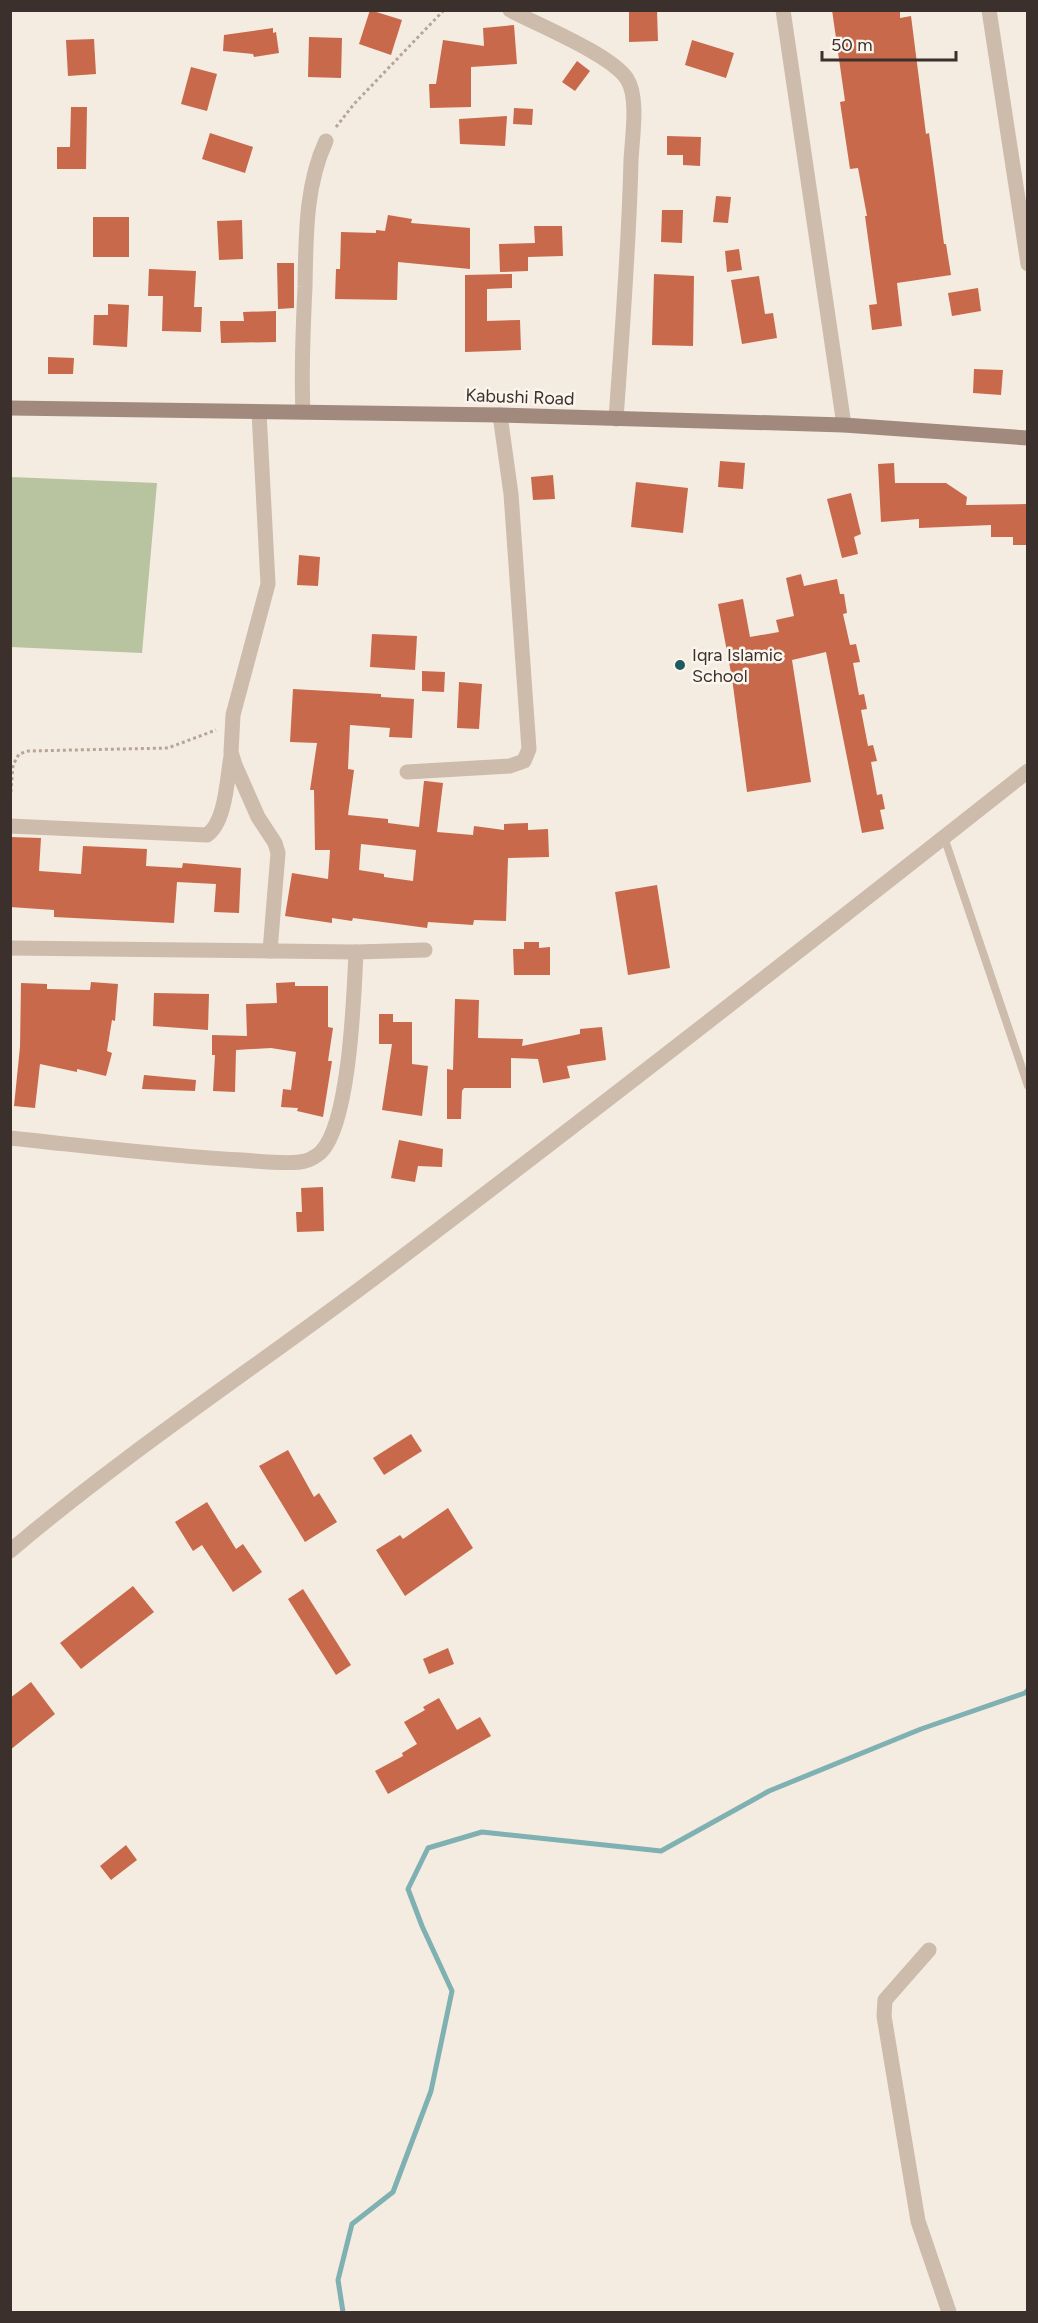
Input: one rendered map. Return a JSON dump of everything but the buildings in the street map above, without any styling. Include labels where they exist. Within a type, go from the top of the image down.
[{"type":"main road","name":"Kabushi Road","points":[[10,408],[500,415],[844,425],[1028,438]]},
{"type":"street","points":[[510,10],[620,70],[628,81],[633,98],[628,232],[616,419]]},
{"type":"street","points":[[783,10],[844,425]]},
{"type":"street","points":[[989,10],[1028,264]]},
{"type":"street","points":[[303,412],[302,372],[308,209],[319,155],[326,141]]},
{"type":"street","points":[[10,826],[207,835],[217,827],[231,752],[233,715],[268,584],[259,412]]},
{"type":"street","points":[[407,771],[510,766],[524,761],[529,749],[511,494],[500,415]]},
{"type":"street","points":[[231,752],[258,817],[275,843],[278,853],[270,951]]},
{"type":"street","points":[[10,1551],[43,1523],[191,1410],[303,1332],[413,1249],[1028,771]]},
{"type":"street","points":[[10,948],[356,952],[425,950]]},
{"type":"street","points":[[10,1138],[174,1156],[305,1161],[321,1152],[331,1136],[339,1113],[353,1024],[356,952]]},
{"type":"street","points":[[929,1950],[885,2000],[884,2016],[918,2220],[949,2313]]},
{"type":"lane","points":[[944,837],[1028,1086]]},
{"type":"path","points":[[326,141],[354,104],[444,10]]},
{"type":"path","points":[[10,804],[13,765],[19,754],[28,751],[168,748],[213,732],[233,715]]},
{"type":"green space","points":[[11,477],[157,483],[142,653],[11,647]]},
{"type":"waterway","points":[[343,2312],[338,2280],[352,2224],[393,2192],[431,2091],[452,1991],[422,1926],[408,1889],[428,1848],[482,1832],[661,1851],[769,1791],[921,1729],[1028,1690]]},
{"type":"place","name":"Iqra Islamic School","points":[[680,665]]}]
